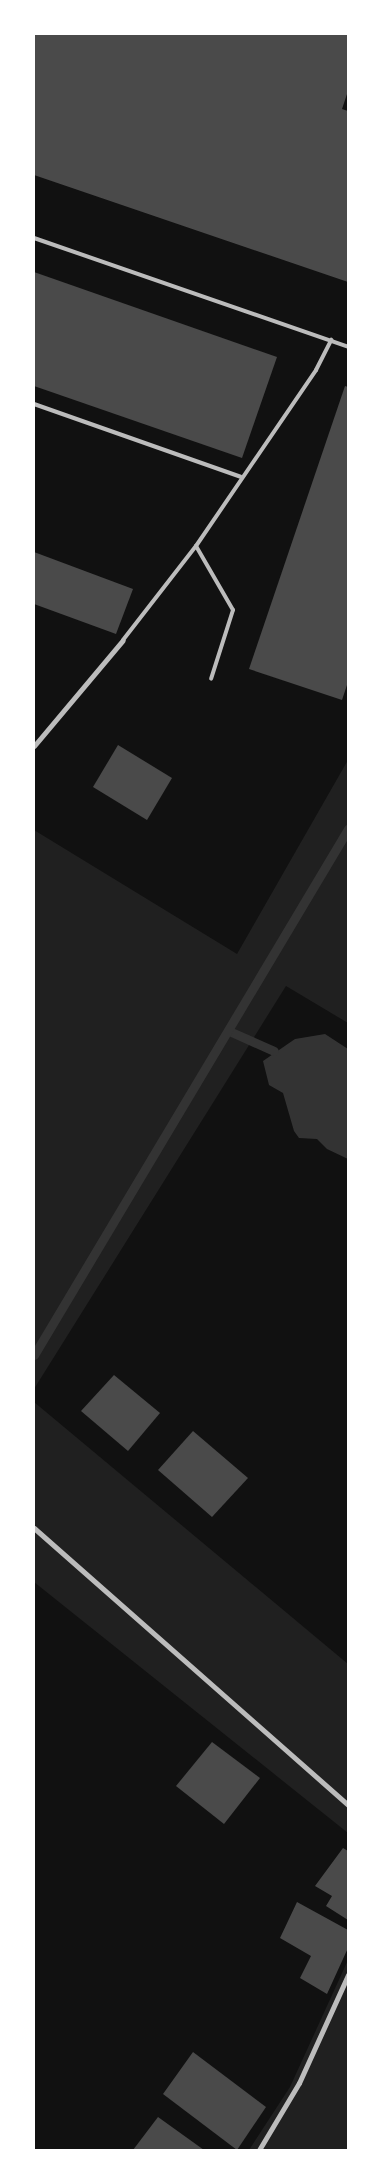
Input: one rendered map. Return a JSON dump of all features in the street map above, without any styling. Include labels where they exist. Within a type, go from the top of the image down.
[{"type":"street","points":[[34,746],[123,640]]},
{"type":"street","points":[[34,1528],[348,1805]]},
{"type":"street","points":[[259,2150],[299,2083],[348,1975]]},
{"type":"lane","points":[[34,238],[348,347]]},
{"type":"lane","points":[[123,640],[196,546],[241,476],[316,370],[331,340]]},
{"type":"lane","points":[[34,404],[241,476]]},
{"type":"lane","points":[[196,546],[233,610],[212,680]]},
{"type":"shaded area","points":[[348,760],[348,1023],[286,986],[34,1389],[34,830],[237,954]]},
{"type":"shaded area","points":[[325,1034],[348,1049],[348,1159],[327,1149],[317,1139],[299,1138],[294,1131],[283,1093],[269,1085],[263,1061],[295,1039]]},
{"type":"shaded area","points":[[34,1402],[348,1664],[348,1833],[34,1582]]},
{"type":"shaded area","points":[[348,1960],[348,2150],[249,2150],[290,2087]]},
{"type":"building","points":[[34,34],[348,34],[348,91],[342,109],[348,111],[348,282],[34,175]]},
{"type":"building","points":[[34,272],[277,357],[242,458],[34,386]]},
{"type":"building","points":[[345,386],[348,387],[348,682],[342,700],[249,669]]},
{"type":"building","points":[[34,552],[133,589],[116,634],[34,604]]},
{"type":"building","points":[[118,745],[172,778],[147,820],[93,787]]},
{"type":"building","points":[[114,1375],[160,1413],[128,1451],[81,1411]]},
{"type":"building","points":[[193,1431],[248,1478],[212,1517],[158,1470]]},
{"type":"building","points":[[212,1742],[260,1778],[224,1824],[176,1786]]},
{"type":"building","points":[[343,1848],[348,1851],[348,1920],[326,1906],[332,1896],[315,1886]]},
{"type":"building","points":[[297,1902],[348,1930],[348,1948],[327,1994],[300,1978],[311,1956],[280,1938]]},
{"type":"building","points":[[193,2052],[266,2107],[237,2150],[163,2094]]},
{"type":"building","points":[[158,2117],[204,2150],[133,2150]]},
{"type":"waterway","points":[[34,1355],[348,829]]},
{"type":"waterway","points":[[229,1031],[274,1051]]}]
